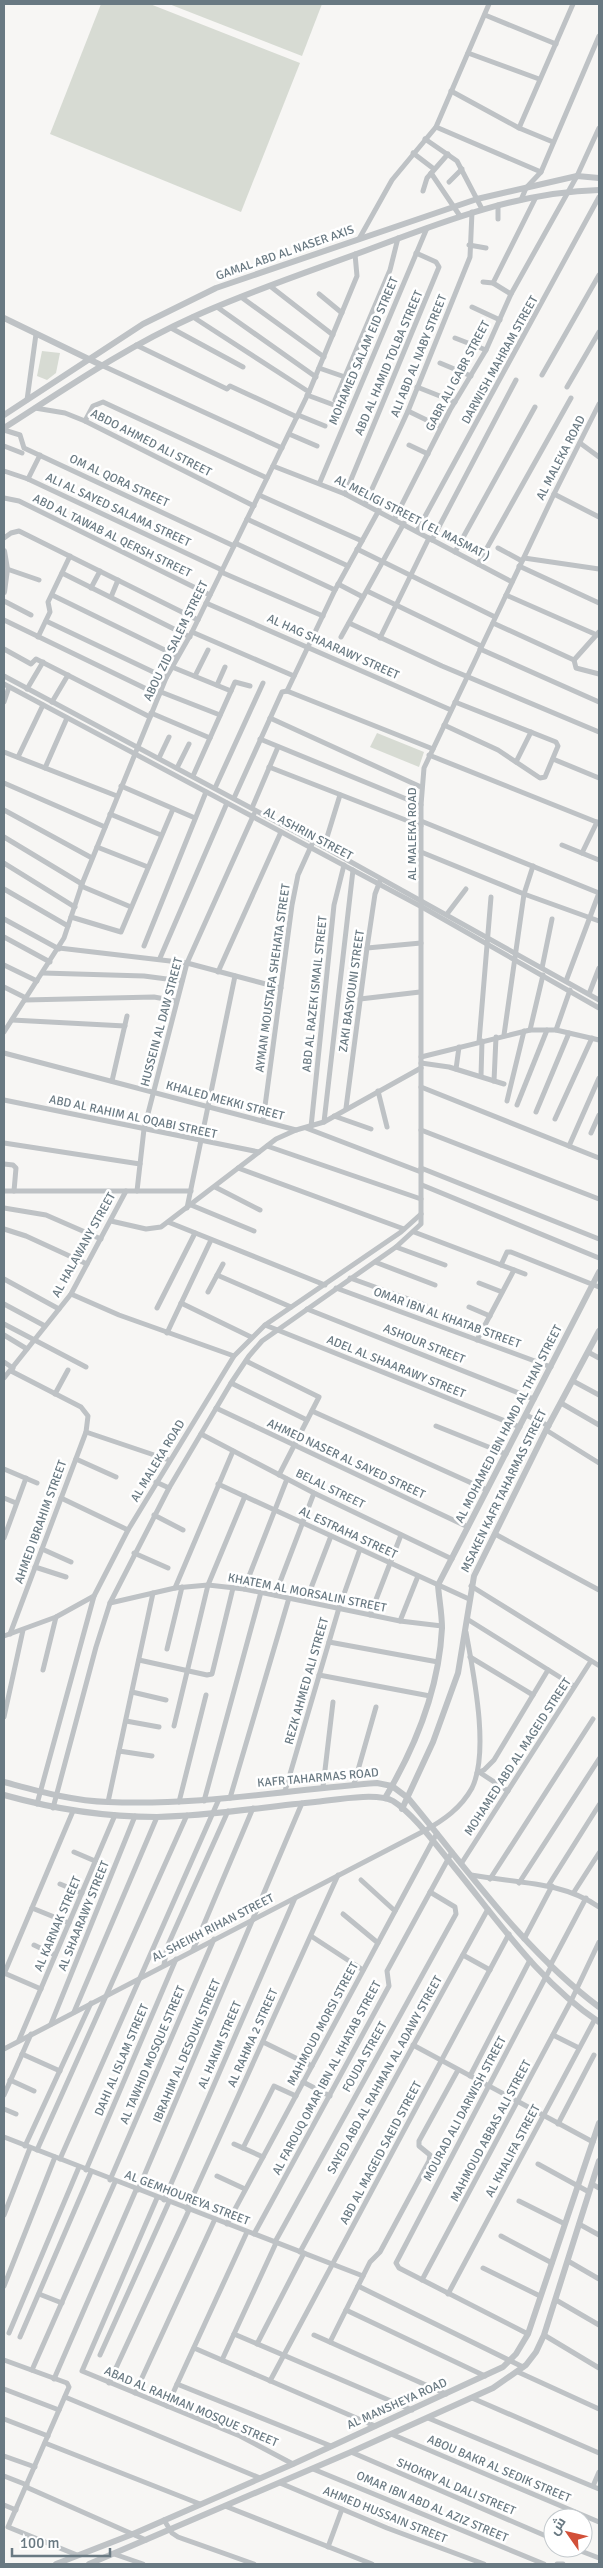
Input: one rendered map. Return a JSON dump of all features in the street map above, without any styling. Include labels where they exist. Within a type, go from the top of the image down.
[{"type":"street","points":[[359,240],[383,194],[436,127],[489,4]]},
{"type":"street","points":[[519,128],[573,4]]},
{"type":"street","points":[[485,15],[556,44]]},
{"type":"street","points":[[521,200],[526,188],[541,172],[599,36]]},
{"type":"street","points":[[468,53],[539,79]]},
{"type":"street","points":[[452,91],[519,128],[554,142]]},
{"type":"street","points":[[436,127],[541,172]]},
{"type":"street","name":"GABR ALI GABR STREET","points":[[395,518],[441,427],[486,350],[511,294],[577,176],[599,128]]},
{"type":"street","points":[[425,140],[448,154],[462,169],[482,209]]},
{"type":"street","points":[[413,154],[432,171],[460,216]]},
{"type":"street","points":[[423,191],[432,171],[448,154]]},
{"type":"street","points":[[449,182],[462,169]]},
{"type":"street","name":"GAMAL ABD AL NASER AXIS","points":[[4,415],[143,324],[216,288],[477,199],[577,176],[599,178]]},
{"type":"street","name":"GAMAL ABD AL NASER AXIS","points":[[4,429],[101,365],[136,345],[192,317],[241,297],[398,238],[482,209],[569,191],[599,190]]},
{"type":"street","name":"DARWISH MAHRAM STREET","points":[[416,531],[599,197]]},
{"type":"street","points":[[493,283],[535,199]]},
{"type":"street","points":[[498,205],[498,219]]},
{"type":"street","name":"ALI ABD AL NABY STREET","points":[[366,504],[408,411],[470,257],[469,245],[472,212]]},
{"type":"street","name":"MOHAMED SALAM EID STREET","points":[[320,482],[428,228]]},
{"type":"street","points":[[192,317],[308,394],[335,403],[390,270],[398,238]]},
{"type":"street","points":[[469,245],[486,248]]},
{"type":"street","name":"ABD AL HAMID TOLBA STREET","points":[[346,494],[439,267],[436,262],[416,253]]},
{"type":"street","name":"ABOU ZID SALEM STREET","points":[[4,1032],[59,948],[92,858],[166,678],[191,634],[222,572],[316,377],[357,276],[355,254]]},
{"type":"street","points":[[542,375],[599,275]]},
{"type":"street","points":[[483,282],[493,283],[511,294]]},
{"type":"street","points":[[270,286],[333,335]]},
{"type":"street","points":[[319,294],[342,312]]},
{"type":"street","points":[[241,297],[324,357]]},
{"type":"street","points":[[217,307],[316,377]]},
{"type":"street","points":[[472,307],[500,320]]},
{"type":"street","points":[[4,318],[87,359],[282,448]]},
{"type":"street","points":[[171,328],[243,367]]},
{"type":"street","points":[[567,387],[599,332]]},
{"type":"street","points":[[27,400],[36,334]]},
{"type":"street","points":[[455,338],[486,350]]},
{"type":"street","points":[[136,345],[228,389],[230,386],[297,416],[325,426]]},
{"type":"street","points":[[440,363],[471,376]]},
{"type":"street","points":[[319,368],[345,377]]},
{"type":"street","points":[[380,638],[411,575],[516,380]]},
{"type":"street","points":[[417,386],[455,402]]},
{"type":"street","points":[[478,564],[571,398]]},
{"type":"street","points":[[86,421],[93,406],[102,402],[267,478]]},
{"type":"street","name":"AL MALEKA ROAD","points":[[53,1808],[110,1603],[168,1488],[231,1383],[262,1341],[396,1247],[421,1224],[421,787],[429,756],[599,404]]},
{"type":"street","points":[[455,552],[535,407]]},
{"type":"street","name":"ABDO AHMED ALI STREET","points":[[35,408],[65,413],[86,421],[254,506]]},
{"type":"street","points":[[408,411],[441,427]]},
{"type":"street","name":"OM AL QORA STREET","points":[[4,429],[20,435],[23,446],[40,456],[335,590]]},
{"type":"street","points":[[289,434],[317,446]]},
{"type":"street","points":[[580,443],[599,457]]},
{"type":"street","points":[[409,445],[428,454]]},
{"type":"street","points":[[4,446],[22,453]]},
{"type":"street","points":[[28,479],[40,456]]},
{"type":"street","name":"AL MELIGI STREET ( EL MASMAT )","points":[[273,466],[320,482],[379,510],[512,582]]},
{"type":"street","name":"ALI AL SAYED SALAMA STREET","points":[[4,471],[28,479],[222,572],[323,616]]},
{"type":"street","points":[[554,494],[599,517]]},
{"type":"street","points":[[259,495],[362,541]]},
{"type":"street","name":"ABD AL TAWAB AL QERSH STREET","points":[[4,498],[19,501],[210,595]]},
{"type":"street","points":[[288,691],[338,584],[379,510]]},
{"type":"street","points":[[247,519],[348,566]]},
{"type":"street","points":[[341,637],[404,524]]},
{"type":"street","points":[[4,538],[11,532],[19,531],[198,620]]},
{"type":"street","points":[[498,548],[599,603]]},
{"type":"street","points":[[357,550],[495,617]]},
{"type":"street","points":[[4,552],[7,569],[4,592]]},
{"type":"street","points":[[38,637],[50,612],[48,602],[70,556]]},
{"type":"street","points":[[522,561],[599,569]]},
{"type":"street","points":[[7,569],[39,580]]},
{"type":"street","points":[[91,588],[100,571]]},
{"type":"street","points":[[62,573],[191,634],[294,676]]},
{"type":"street","points":[[111,597],[118,580]]},
{"type":"street","points":[[338,584],[363,597]]},
{"type":"street","points":[[366,591],[599,702]]},
{"type":"street","points":[[52,595],[177,656]]},
{"type":"street","points":[[506,595],[598,633],[574,660]]},
{"type":"street","points":[[4,601],[31,615]]},
{"type":"street","name":"AL HAG SHAARAWY STREET","points":[[206,603],[451,710]]},
{"type":"street","points":[[4,620],[160,693],[220,715]]},
{"type":"street","points":[[46,621],[166,678]]},
{"type":"street","points":[[349,623],[599,732]]},
{"type":"street","points":[[493,623],[574,660]]},
{"type":"street","points":[[4,649],[31,664],[36,659],[150,715],[210,738]]},
{"type":"street","points":[[196,676],[208,650]]},
{"type":"street","points":[[574,660],[576,668],[599,674]]},
{"type":"street","points":[[28,689],[42,662]]},
{"type":"street","points":[[172,667],[231,691]]},
{"type":"street","points":[[216,685],[225,667]]},
{"type":"street","points":[[52,702],[68,675]]},
{"type":"street","name":"AL ASHRIN STREET","points":[[4,676],[324,847],[380,881],[515,956],[599,1008]]},
{"type":"street","points":[[193,776],[236,681],[250,686]]},
{"type":"street","points":[[215,788],[263,683]]},
{"type":"street","points":[[4,702],[6,685]]},
{"type":"street","name":"AL ASHRIN STREET","points":[[6,685],[353,870],[380,881]]},
{"type":"street","points":[[234,798],[282,692],[288,691],[433,749]]},
{"type":"street","points":[[444,726],[484,743],[542,778],[553,759],[557,743],[455,702]]},
{"type":"street","points":[[18,757],[43,705]]},
{"type":"street","points":[[44,768],[67,718]]},
{"type":"street","points":[[270,718],[421,787]]},
{"type":"street","points":[[516,762],[531,732]]},
{"type":"street","points":[[159,758],[169,737]]},
{"type":"street","points":[[260,739],[421,805]]},
{"type":"street","points":[[177,768],[189,744]]},
{"type":"street","name":"HUSSEIN AL DAW STREET","points":[[137,1191],[144,1129],[187,963],[252,816],[278,746]]},
{"type":"street","points":[[4,752],[117,796]]},
{"type":"street","points":[[429,756],[598,822],[582,853]]},
{"type":"street","points":[[553,759],[599,778]]},
{"type":"street","points":[[269,767],[340,795],[421,823],[598,892]]},
{"type":"street","points":[[4,783],[105,827]]},
{"type":"street","points":[[121,786],[195,818]]},
{"type":"street","points":[[144,946],[206,792]]},
{"type":"street","points":[[324,847],[340,795]]},
{"type":"street","points":[[160,958],[227,803]]},
{"type":"street","points":[[71,917],[118,932],[122,931],[172,809]]},
{"type":"street","points":[[4,810],[92,858]]},
{"type":"street","points":[[110,814],[162,835]]},
{"type":"street","points":[[218,972],[281,832]]},
{"type":"street","points":[[4,837],[82,885],[132,908]]},
{"type":"street","name":"AYMAN MOUSTAFA SHEHATA STREET","points":[[263,1121],[295,885],[310,847],[314,842]]},
{"type":"street","points":[[562,845],[599,860]]},
{"type":"street","points":[[97,847],[148,867]]},
{"type":"street","points":[[421,852],[524,894],[599,921]]},
{"type":"street","points":[[4,864],[74,907]]},
{"type":"street","name":"ABD AL RAZEK ISMAIL STREET","points":[[312,1127],[334,905],[344,865]]},
{"type":"street","points":[[504,1035],[524,894],[533,866]]},
{"type":"street","points":[[324,1122],[353,870]]},
{"type":"street","name":"ZAKI BASYOUNI STREET","points":[[346,1108],[367,948],[380,881]]},
{"type":"street","points":[[566,981],[590,917],[599,884]]},
{"type":"street","points":[[4,889],[68,926]]},
{"type":"street","points":[[447,914],[466,889]]},
{"type":"street","points":[[480,1076],[480,1041],[492,896]]},
{"type":"street","name":"AL ASHRIN STREET","points":[[422,903],[447,914],[489,941]]},
{"type":"street","points":[[4,919],[59,948],[160,958],[187,963],[281,988]]},
{"type":"street","points":[[542,968],[552,919]]},
{"type":"street","points":[[4,937],[50,962]]},
{"type":"street","points":[[367,948],[421,943]]},
{"type":"street","name":"AL ASHRIN STREET","points":[[515,956],[542,968],[599,1000]]},
{"type":"street","points":[[4,964],[37,982]]},
{"type":"street","points":[[589,994],[599,968]]},
{"type":"street","points":[[43,972],[144,976],[182,982]]},
{"type":"street","points":[[530,1030],[543,975]]},
{"type":"street","points":[[189,1207],[208,1106],[236,976]]},
{"type":"street","points":[[4,987],[26,999],[154,997],[176,1001]]},
{"type":"street","points":[[556,1030],[570,990]]},
{"type":"street","points":[[360,999],[420,992]]},
{"type":"street","points":[[112,1082],[127,1016]]},
{"type":"street","points":[[4,1019],[11,1021],[125,1026]]},
{"type":"street","points":[[111,1221],[146,1229],[158,1228],[189,1207],[267,1146],[296,1130],[312,1127],[324,1122],[378,1091],[421,1063],[459,1047],[530,1030],[556,1030],[599,1040]]},
{"type":"street","points":[[517,1105],[548,1030]]},
{"type":"street","points":[[507,1101],[524,1031]]},
{"type":"street","points":[[536,1112],[569,1033]]},
{"type":"street","points":[[494,1081],[496,1037]]},
{"type":"street","points":[[555,1119],[592,1038]]},
{"type":"street","points":[[456,1068],[459,1047]]},
{"type":"street","name":"KHALED MEKKI STREET","points":[[4,1054],[296,1130]]},
{"type":"street","points":[[421,1063],[456,1068],[504,1084]]},
{"type":"street","points":[[569,1146],[599,1078]]},
{"type":"street","points":[[421,1087],[599,1158]]},
{"type":"street","points":[[378,1091],[387,1127]]},
{"type":"street","name":"ABD AL RAHIM AL OQABI STREET","points":[[4,1100],[201,1142],[259,1152]]},
{"type":"street","points":[[591,1133],[599,1115]]},
{"type":"street","points":[[334,1116],[372,1129]]},
{"type":"street","points":[[305,1128],[421,1170],[599,1239]]},
{"type":"street","points":[[421,1130],[599,1199]]},
{"type":"street","points":[[4,1143],[140,1164]]},
{"type":"street","points":[[267,1146],[421,1199]]},
{"type":"street","points":[[4,1164],[13,1164],[16,1168],[14,1191]]},
{"type":"street","points":[[238,1168],[404,1229]]},
{"type":"street","points":[[422,1185],[599,1258]]},
{"type":"street","points":[[215,1187],[260,1210]]},
{"type":"street","points":[[4,1191],[191,1191]]},
{"type":"street","name":"AL HALAWANY STREET","points":[[4,1378],[70,1294],[126,1191]]},
{"type":"street","points":[[189,1207],[254,1231]]},
{"type":"street","points":[[4,1208],[46,1215],[101,1239]]},
{"type":"street","name":"AL MALEKA ROAD","points":[[37,1804],[94,1596],[128,1530],[156,1482],[234,1356],[265,1325],[325,1285],[422,1214]]},
{"type":"street","points":[[168,1222],[325,1285]]},
{"type":"street","points":[[4,1229],[26,1236],[87,1264]]},
{"type":"street","points":[[414,1232],[525,1274]]},
{"type":"street","points":[[157,1308],[195,1233]]},
{"type":"street","points":[[167,1332],[212,1240]]},
{"type":"street","points":[[396,1247],[445,1265]]},
{"type":"street","points":[[501,1266],[507,1253],[511,1252],[596,1286]]},
{"type":"street","points":[[375,1262],[435,1285]]},
{"type":"street","points":[[208,1292],[223,1264]]},
{"type":"street","points":[[477,1340],[514,1270]]},
{"type":"street","name":"AL MOHAMED IBN HAMD AL THAN STREET","points":[[438,1585],[526,1414],[596,1286],[599,1272]]},
{"type":"street","points":[[217,1275],[291,1307]]},
{"type":"street","points":[[350,1278],[425,1305]]},
{"type":"street","points":[[4,1280],[59,1309]]},
{"type":"street","points":[[479,1283],[502,1292]]},
{"type":"street","name":"OMAR IBN AL KHATAB STREET","points":[[336,1288],[551,1367]]},
{"type":"street","points":[[70,1294],[103,1309],[234,1356]]},
{"type":"street","points":[[181,1303],[251,1337]]},
{"type":"street","points":[[4,1304],[45,1326]]},
{"type":"street","points":[[469,1307],[490,1316]]},
{"type":"street","name":"ASHOUR STREET","points":[[307,1309],[534,1399]]},
{"type":"street","points":[[4,1324],[33,1341],[86,1367]]},
{"type":"street","name":"ADEL AL SHAARAWY STREET","points":[[265,1325],[520,1427]]},
{"type":"street","name":"MSAKEN KAFR TAHARMAS STREET","points":[[402,1809],[433,1742],[454,1682],[466,1628],[471,1586],[547,1428],[599,1331]]},
{"type":"street","points":[[4,1335],[27,1350]]},
{"type":"street","points":[[588,1352],[599,1358]]},
{"type":"street","points":[[246,1361],[319,1397],[279,1475]]},
{"type":"street","points":[[4,1362],[12,1369],[56,1394],[68,1370]]},
{"type":"street","points":[[573,1381],[599,1395]]},
{"type":"street","points":[[231,1383],[307,1420]]},
{"type":"street","name":"AHMED IBRAHIM STREET","points":[[10,1634],[86,1432],[88,1416],[81,1407],[56,1394]]},
{"type":"street","points":[[561,1403],[599,1425]]},
{"type":"street","name":"AHMED NASER AL SAYED STREET","points":[[216,1408],[468,1527]]},
{"type":"street","points":[[312,1411],[487,1490]]},
{"type":"street","points":[[526,1414],[599,1463]]},
{"type":"street","points":[[436,1426],[506,1454]]},
{"type":"street","points":[[86,1432],[169,1460]]},
{"type":"street","name":"BELAL STREET","points":[[201,1434],[314,1493],[452,1559]]},
{"type":"street","points":[[175,1588],[233,1451]]},
{"type":"street","points":[[76,1458],[116,1477]]},
{"type":"street","points":[[4,1469],[37,1483]]},
{"type":"street","points":[[4,1538],[26,1478]]},
{"type":"street","points":[[244,1588],[287,1479]]},
{"type":"street","points":[[156,1482],[168,1488]]},
{"type":"street","name":"AL ESTRAHA STREET","points":[[218,1484],[469,1599]]},
{"type":"street","points":[[275,1595],[314,1493]]},
{"type":"street","points":[[174,1726],[208,1585],[245,1496]]},
{"type":"street","points":[[4,1498],[16,1503]]},
{"type":"street","points":[[61,1498],[128,1530]]},
{"type":"street","points":[[154,1515],[184,1530]]},
{"type":"street","points":[[495,1534],[599,1590]]},
{"type":"street","points":[[370,1615],[401,1535]]},
{"type":"street","points":[[306,1602],[331,1536]]},
{"type":"street","points":[[42,1549],[71,1562]]},
{"type":"street","name":"REZK AHMED ALI STREET","points":[[285,1791],[339,1608],[360,1550]]},
{"type":"street","points":[[134,1553],[168,1568]]},
{"type":"street","points":[[35,1567],[66,1577]]},
{"type":"street","points":[[400,1621],[418,1576]]},
{"type":"street","name":"KHATEM AL MORSALIN STREET","points":[[110,1603],[175,1588],[208,1585],[244,1588],[400,1621],[442,1626]]},
{"type":"street","points":[[438,1585],[442,1626],[438,1662],[430,1696],[418,1733],[385,1798],[393,1801],[424,1830],[546,1978],[571,2001],[597,2020]]},
{"type":"street","points":[[471,1586],[598,1665]]},
{"type":"street","points":[[167,1649],[182,1587]]},
{"type":"street","points":[[139,1660],[207,1676],[212,1674],[233,1588]]},
{"type":"street","points":[[204,1801],[261,1592]]},
{"type":"street","points":[[108,1802],[153,1593]]},
{"type":"street","points":[[4,1636],[56,1617],[94,1596]]},
{"type":"street","points":[[230,1798],[289,1598]]},
{"type":"street","points":[[43,1670],[56,1617]]},
{"type":"street","points":[[467,1619],[574,1686]]},
{"type":"street","points":[[466,1628],[479,1721],[478,1773]]},
{"type":"street","points":[[4,1717],[24,1630]]},
{"type":"street","points":[[329,1642],[438,1662]]},
{"type":"street","points":[[470,1657],[533,1695]]},
{"type":"street","name":"MOHAMED ABD AL MAGEID STREET","points":[[461,1864],[591,1661]]},
{"type":"street","points":[[478,1773],[494,1760],[548,1670]]},
{"type":"street","points":[[320,1675],[430,1696]]},
{"type":"street","points":[[132,1692],[166,1700]]},
{"type":"street","points":[[179,1802],[206,1695]]},
{"type":"street","points":[[323,1787],[334,1702]]},
{"type":"street","points":[[354,1784],[376,1707]]},
{"type":"street","points":[[490,1878],[593,1719]]},
{"type":"street","points":[[126,1721],[159,1727]]},
{"type":"street","points":[[119,1751],[152,1756]]},
{"type":"street","points":[[520,1883],[599,1759]]},
{"type":"street","points":[[478,1773],[508,1791]]},
{"type":"street","name":"AL SHEIKH RIHAN STREET","points":[[4,2049],[432,1826],[444,1819],[460,1805],[472,1787],[478,1773]]},
{"type":"street","name":"KAFR TAHARMAS ROAD","points":[[4,1782],[40,1792],[108,1802],[204,1801],[354,1784],[377,1783],[392,1786],[408,1798],[461,1864],[551,1967],[576,1990],[599,2007]]},
{"type":"street","name":"KAFR TAHARMAS ROAD","points":[[4,1796],[53,1808],[136,1816],[187,1815],[302,1803],[385,1798]]},
{"type":"street","points":[[4,2286],[57,2158],[219,1800]]},
{"type":"street","name":"IBRAHIM AL DESOUKI STREET","points":[[54,2378],[137,2190],[302,1803]]},
{"type":"street","points":[[524,1938],[550,1886],[599,1805]]},
{"type":"street","points":[[192,1950],[253,1808]]},
{"type":"street","points":[[41,1989],[4,1973],[73,1811]]},
{"type":"street","points":[[164,1965],[167,1947],[228,1811]]},
{"type":"street","name":"AL KARNAK STREET","points":[[19,2041],[115,1815]]},
{"type":"street","points":[[37,2150],[187,1815]]},
{"type":"street","name":"AL SHAARAWY STREET","points":[[50,2024],[136,1816]]},
{"type":"street","points":[[74,2012],[157,1816]]},
{"type":"street","name":"MAHMOUD MORSI STREET","points":[[227,2224],[437,1833]]},
{"type":"street","points":[[74,1852],[95,1861]]},
{"type":"street","name":"AL FAROUQ OMAR IBN AL KHATAB STREET","points":[[254,2234],[389,1986],[387,1971],[452,1852]]},
{"type":"street","points":[[574,1892],[599,1853]]},
{"type":"street","name":"AL RAHMA 2 STREET","points":[[109,2382],[338,1875]]},
{"type":"street","points":[[471,1875],[550,1886],[574,1892],[599,1906]]},
{"type":"street","points":[[360,1880],[395,1911]]},
{"type":"street","points":[[60,1884],[82,1893]]},
{"type":"street","name":"FOUDA STREET","points":[[276,2242],[456,1914],[456,1907],[430,1892]]},
{"type":"street","name":"AL HAKIM STREET","points":[[100,2355],[295,1897]]},
{"type":"street","name":"MOURAD ALI DARWISH STREET","points":[[422,2280],[399,2268],[397,2261],[586,1898]]},
{"type":"street","points":[[32,1908],[69,1924]]},
{"type":"street","name":"SAYED ABD AL RAHMAN AL ADAWY STREET","points":[[257,2344],[302,2252],[488,1909]]},
{"type":"street","points":[[343,1914],[378,1943]]},
{"type":"street","name":"ABD AL MAGEID SAEID STREET","points":[[270,2381],[509,1934]]},
{"type":"street","points":[[311,1936],[363,1970]]},
{"type":"street","name":"AL TAWHID MOSQUE STREET","points":[[32,2370],[62,2303],[214,1939]]},
{"type":"street","name":"MAHMOUD ABBAS ALI STREET","points":[[422,2280],[571,2001],[599,1942]]},
{"type":"street","points":[[34,1945],[56,1955]]},
{"type":"street","points":[[463,1955],[490,1970]]},
{"type":"street","name":"DAHI AL ISLAM STREET","points":[[20,2337],[176,1959]]},
{"type":"street","points":[[470,2076],[530,1960]]},
{"type":"street","points":[[4,2214],[28,2147],[60,2070],[91,2003]]},
{"type":"street","name":"AL KHALIFA STREET","points":[[448,2294],[579,2048],[597,2020]]},
{"type":"street","points":[[4,2095],[31,2034]]},
{"type":"street","points":[[553,2035],[579,2048]]},
{"type":"street","points":[[262,2042],[312,2066]]},
{"type":"street","points":[[413,2045],[593,2142]]},
{"type":"street","points":[[22,2054],[60,2070]]},
{"type":"street","points":[[558,2124],[594,2056]]},
{"type":"street","points":[[330,2342],[370,2262],[380,2252],[429,2161],[430,2155],[419,2146],[419,2141],[458,2070]]},
{"type":"street","points":[[10,2080],[34,2091]]},
{"type":"street","points":[[303,2082],[330,2096]]},
{"type":"street","points":[[243,2148],[274,2086],[296,2096]]},
{"type":"street","points":[[4,2109],[16,2114]]},
{"type":"street","name":"AL MANSHEYA ROAD","points":[[56,2564],[133,2534],[292,2464],[486,2376],[510,2360],[528,2334],[599,2123]]},
{"type":"street","name":"AL GEMHOUREYA STREET","points":[[4,2138],[363,2276]]},
{"type":"street","points":[[234,2144],[263,2158]]},
{"type":"street","name":"AL MANSHEYA ROAD","points":[[89,2564],[428,2418],[472,2398],[518,2372],[536,2352],[544,2335],[599,2160]]},
{"type":"street","points":[[538,2164],[589,2192]]},
{"type":"street","points":[[9,2333],[79,2167]]},
{"type":"street","points":[[217,2176],[245,2189]]},
{"type":"street","points":[[592,2184],[599,2188]]},
{"type":"street","name":"ABAD AL RAHMAN MOSQUE STREET","points":[[157,2198],[82,2368],[83,2372],[247,2439],[292,2464]]},
{"type":"street","points":[[519,2200],[565,2224]]},
{"type":"street","points":[[135,2393],[215,2219]]},
{"type":"street","points":[[579,2224],[599,2235]]},
{"type":"street","points":[[167,2406],[247,2232]]},
{"type":"street","points":[[501,2236],[552,2262]]},
{"type":"street","points":[[222,2360],[276,2242]]},
{"type":"street","points":[[568,2261],[599,2279]]},
{"type":"street","points":[[483,2268],[540,2296]]},
{"type":"street","points":[[422,2280],[528,2334]]},
{"type":"street","points":[[358,2286],[524,2367]]},
{"type":"street","points":[[39,2294],[62,2303]]},
{"type":"street","points":[[556,2300],[599,2324]]},
{"type":"street","points":[[346,2310],[486,2376]]},
{"type":"street","points":[[234,2334],[412,2410]]},
{"type":"street","points":[[314,2335],[447,2394]]},
{"type":"street","points":[[544,2335],[599,2368]]},
{"type":"street","points":[[194,2348],[376,2426]]},
{"type":"street","points":[[4,2360],[67,2383],[69,2387],[8,2526],[11,2530],[77,2555]]},
{"type":"street","points":[[518,2372],[598,2409],[599,2402]]},
{"type":"street","points":[[177,2384],[332,2446]]},
{"type":"street","points":[[4,2389],[59,2410]]},
{"type":"street","points":[[65,2397],[260,2478]]},
{"type":"street","points":[[472,2398],[599,2453]]},
{"type":"street","points":[[428,2418],[599,2489]]},
{"type":"street","points":[[4,2419],[48,2436]]},
{"type":"street","name":"ABOU BAKR AL SEDIK STREET","points":[[391,2434],[599,2522]]},
{"type":"street","points":[[45,2443],[200,2504]]},
{"type":"street","name":"SHOKRY AL DALI STREET","points":[[351,2452],[543,2535]]},
{"type":"street","points":[[4,2456],[35,2467]]},
{"type":"street","name":"OMAR IBN ABD AL AZIZ STREET","points":[[313,2468],[544,2564]]},
{"type":"street","points":[[593,2486],[599,2472]]},
{"type":"street","points":[[4,2476],[146,2540]]},
{"type":"street","name":"AHMED HUSSAIN STREET","points":[[280,2483],[484,2564]]},
{"type":"street","points":[[4,2505],[16,2510]]},
{"type":"street","points":[[224,2505],[372,2564]]},
{"type":"street","points":[[328,2547],[342,2509]]},
{"type":"street","points":[[164,2520],[178,2537],[254,2564]]},
{"type":"street","points":[[114,2554],[143,2564]]},
{"type":"street","points":[[557,2564],[563,2564]]},
{"type":"shaded area","points":[[101,4],[150,4],[300,63],[241,212],[50,134]]},
{"type":"shaded area","points":[[169,4],[322,4],[302,56]]},
{"type":"shaded area","points":[[42,351],[60,353],[56,373],[47,380],[37,376]]},
{"type":"shaded area","points":[[377,733],[424,752],[419,767],[370,747]]}]
